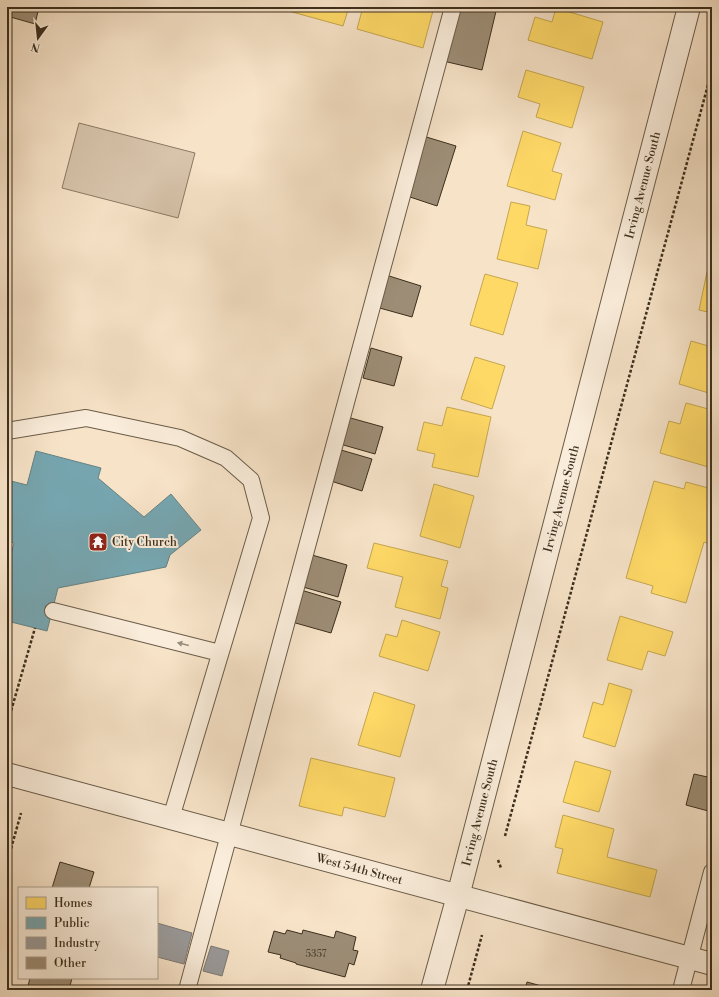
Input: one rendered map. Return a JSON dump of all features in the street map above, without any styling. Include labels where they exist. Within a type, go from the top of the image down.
[{"type":"street","name":"Irving Avenue South","points":[[432,990],[458,896],[689,7]]},
{"type":"street","name":"West 54th Street","points":[[7,774],[712,964]]},
{"type":"lane","points":[[187,990],[453,7]]},
{"type":"lane","points":[[7,431],[86,418],[180,438],[226,458],[251,480],[261,518],[171,818]]},
{"type":"lane","points":[[53,611],[220,653]]},
{"type":"lane","points":[[681,990],[712,872]]},
{"type":"path","points":[[504,838],[712,70]]},
{"type":"path","points":[[7,725],[35,628]]},
{"type":"path","points":[[7,863],[21,813]]},
{"type":"path","points":[[500,854],[498,862],[501,868]]},
{"type":"path","points":[[467,990],[482,935]]},
{"type":"shaded area","points":[[79,123],[195,153],[178,218],[62,188]]},
{"type":"building: Homes","points":[[274,7],[349,7],[343,26]]},
{"type":"building: Homes","points":[[363,7],[434,7],[423,48],[357,29]]},
{"type":"building: Homes","points":[[556,8],[603,22],[592,59],[528,40],[535,17],[552,22]]},
{"type":"building: Homes","points":[[526,70],[584,87],[572,128],[536,117],[540,104],[518,97]]},
{"type":"building: Homes","points":[[523,131],[561,143],[552,171],[562,174],[555,200],[507,186]]},
{"type":"building: Homes","points":[[511,202],[530,206],[526,225],[547,230],[538,269],[497,259]]},
{"type":"building: Homes","points":[[707,272],[712,273],[712,313],[699,310]]},
{"type":"building: Homes","points":[[485,274],[518,283],[503,335],[470,325]]},
{"type":"building: Homes","points":[[691,341],[712,347],[712,394],[679,384]]},
{"type":"building: Homes","points":[[475,357],[505,366],[492,409],[461,399]]},
{"type":"building: Homes","points":[[686,403],[712,410],[712,468],[660,453],[669,421],[680,424]]},
{"type":"building: Homes","points":[[447,407],[491,417],[478,477],[432,467],[435,454],[417,450],[424,422],[442,426]]},
{"type":"building: Homes","points":[[654,481],[684,489],[686,482],[712,489],[712,545],[704,542],[686,603],[651,593],[653,586],[626,578]]},
{"type":"building: Homes","points":[[434,484],[474,496],[460,548],[420,536]]},
{"type":"building: Homes","points":[[374,543],[448,561],[441,586],[448,588],[440,619],[395,607],[403,577],[367,568]]},
{"type":"building: Homes","points":[[620,616],[673,632],[665,656],[648,651],[642,670],[607,660]]},
{"type":"building: Homes","points":[[402,620],[440,632],[428,671],[379,656],[386,634],[397,637]]},
{"type":"building: Homes","points":[[609,683],[632,690],[615,747],[583,737],[593,702],[603,705]]},
{"type":"building: Homes","points":[[374,692],[415,705],[400,757],[358,745]]},
{"type":"building: Homes","points":[[311,758],[395,778],[385,817],[344,807],[342,816],[299,806]]},
{"type":"building: Homes","points":[[575,761],[611,771],[599,812],[563,802]]},
{"type":"building: Homes","points":[[563,815],[614,829],[607,857],[657,870],[650,897],[557,873],[563,849],[555,847]]},
{"type":"building: Public","name":"City Church","points":[[36,451],[101,468],[98,478],[144,517],[171,494],[201,530],[170,555],[166,567],[58,588],[47,631],[7,621],[7,571],[14,543],[7,541],[7,480],[27,485]]},
{"type":"building: Industry","points":[[158,923],[192,933],[184,964],[158,957]]},
{"type":"building: Industry","points":[[211,946],[229,951],[222,976],[203,971]]},
{"type":"building: Other","points":[[7,7],[39,7],[35,24],[7,16]]},
{"type":"building: Other","points":[[457,7],[497,7],[482,70],[443,61]]},
{"type":"building: Other","points":[[423,136],[456,146],[437,206],[404,195]]},
{"type":"building: Other","points":[[386,275],[421,286],[412,317],[376,307]]},
{"type":"building: Other","points":[[371,348],[402,357],[394,386],[363,378]]},
{"type":"building: Other","points":[[347,417],[383,427],[375,454],[340,444]]},
{"type":"building: Other","points":[[341,450],[372,459],[362,491],[331,481]]},
{"type":"building: Other","points":[[312,555],[347,565],[338,597],[303,587]]},
{"type":"building: Other","points":[[301,590],[341,602],[331,633],[292,622]]},
{"type":"building: Other","points":[[694,774],[712,778],[712,812],[686,805]]},
{"type":"building: Other","points":[[60,862],[94,872],[89,887],[52,887]]},
{"type":"building: Other","points":[[287,930],[302,934],[303,930],[334,938],[336,931],[356,937],[353,950],[358,951],[354,965],[349,963],[345,977],[296,964],[280,958],[281,955],[268,952],[274,931],[285,934]]},
{"type":"building: Other","points":[[30,979],[72,979],[69,990],[27,990]]},
{"type":"building: Other","points":[[527,982],[556,990],[525,990]]},
{"type":"building: Other","points":[[290,986],[303,990],[289,990]]},
{"type":"building: Other","points":[[322,987],[332,990],[321,990]]},
{"type":"place","name":"City Church","points":[[98,542]]}]
